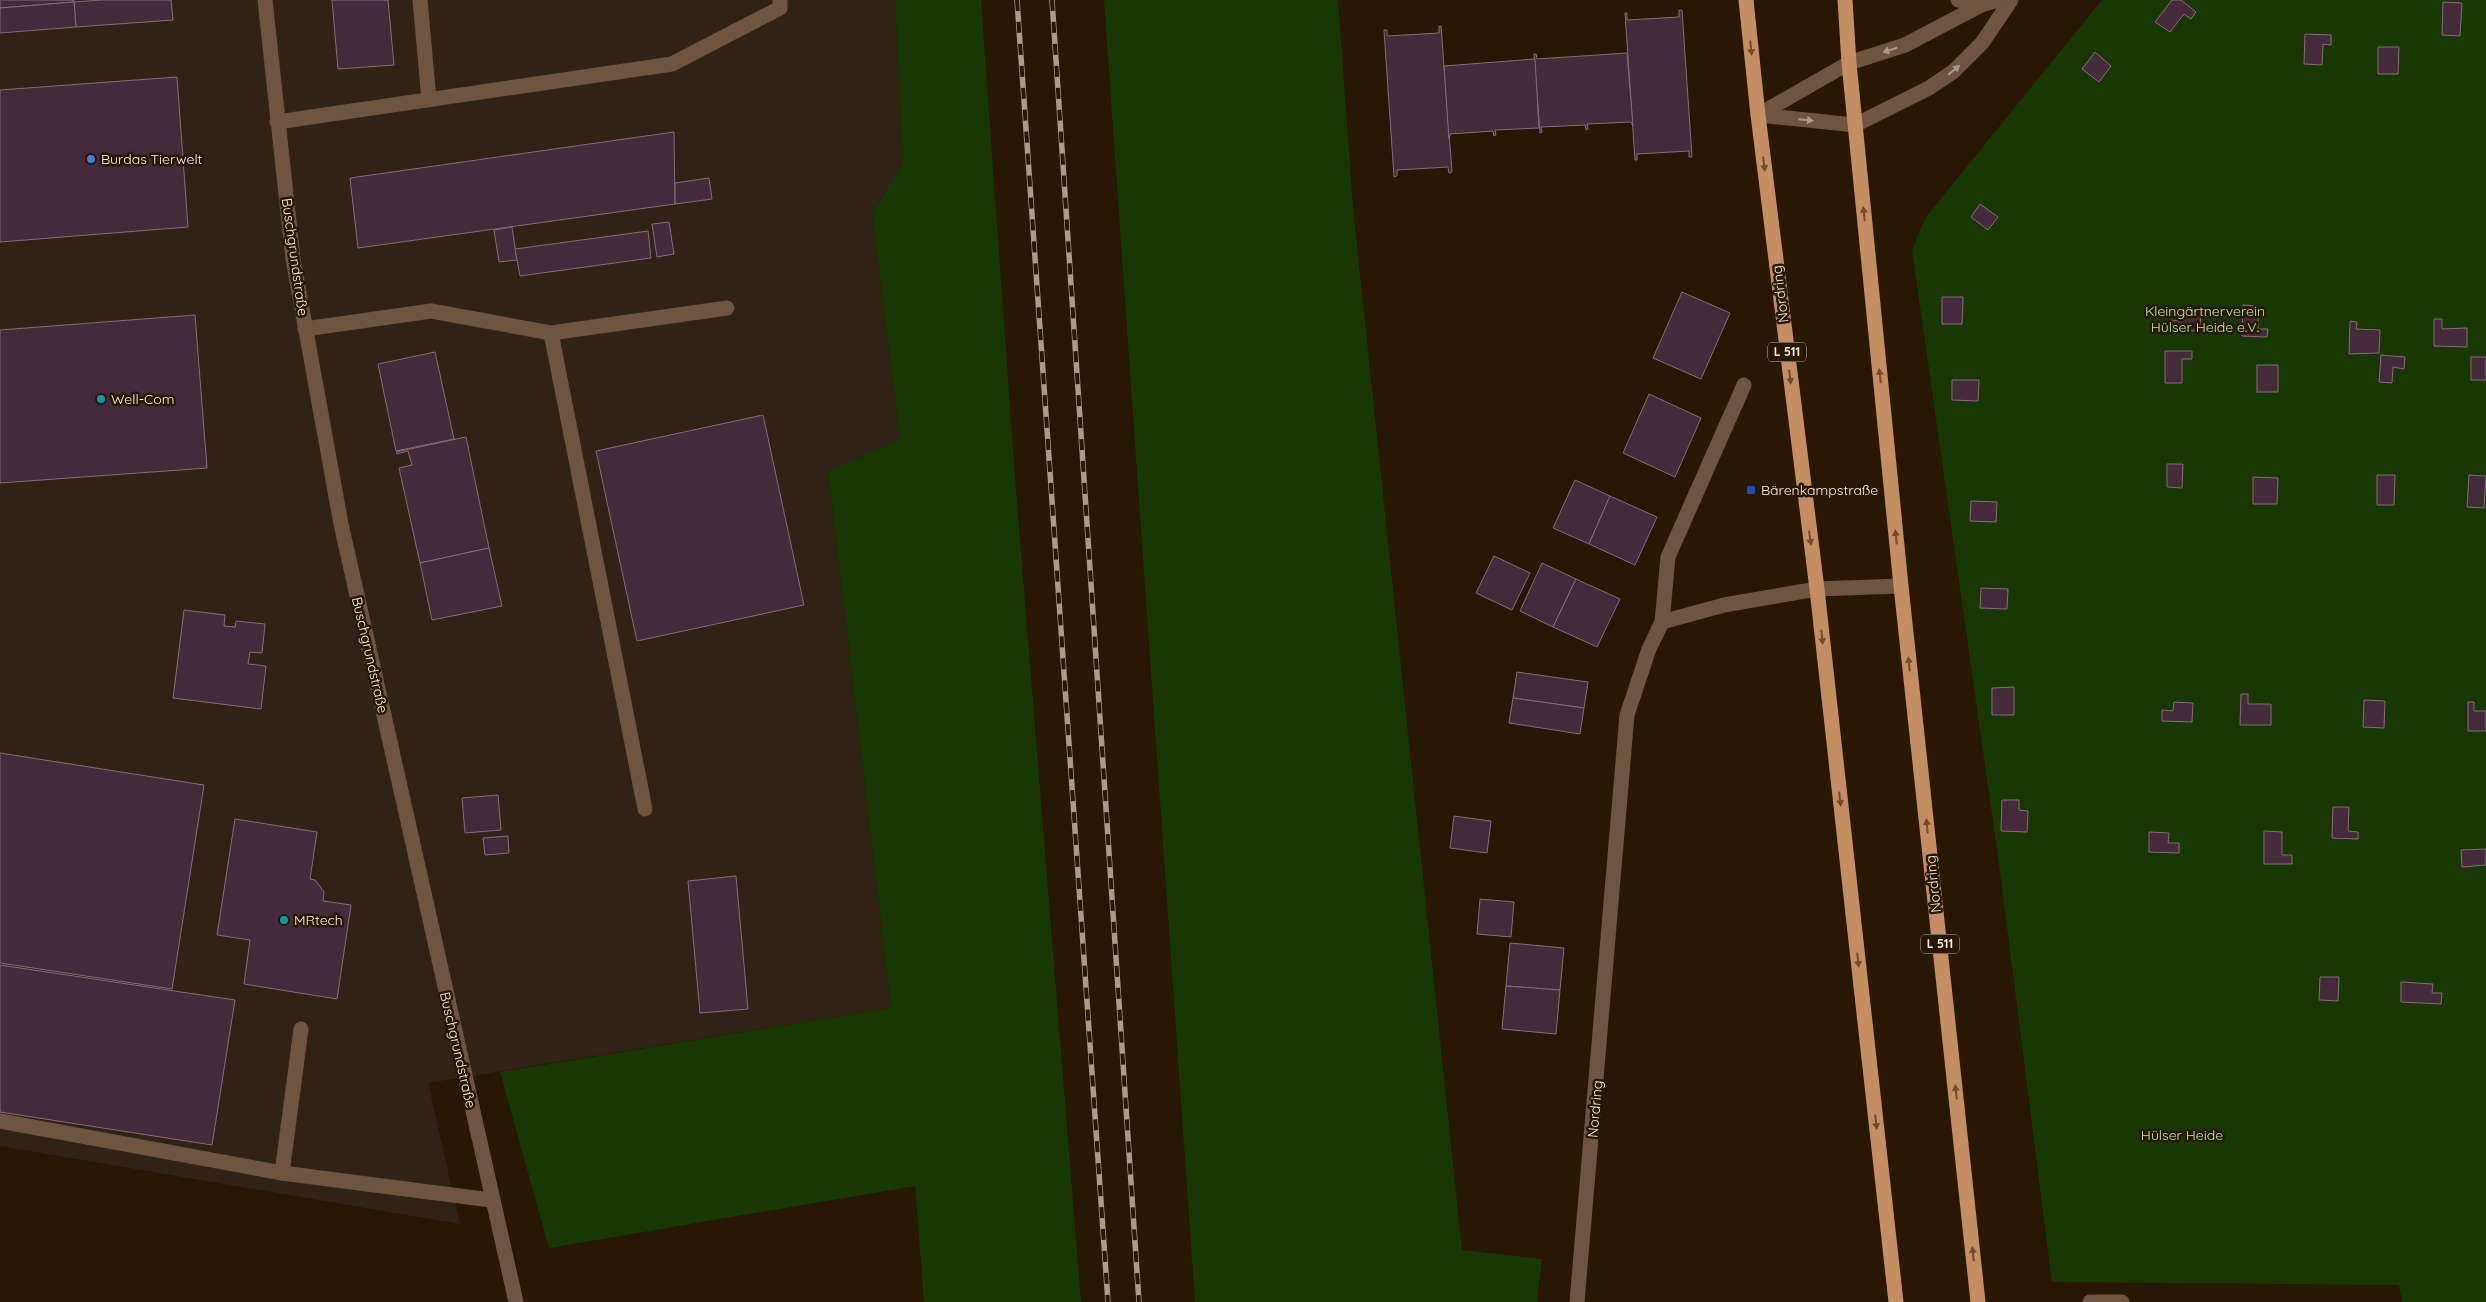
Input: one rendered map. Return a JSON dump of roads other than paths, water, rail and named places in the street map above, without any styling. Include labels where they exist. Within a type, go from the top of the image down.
[{"type":"main road","name":"Nordring","points":[[1746,0],[1758,115],[1817,588],[1896,1302]]},
{"type":"main road","name":"Nordring","points":[[1845,0],[1848,64],[1901,586],[1978,1302]]},
{"type":"street","name":"Buschgrundstraße","points":[[265,0],[292,259],[341,524],[491,1200],[516,1302]]},
{"type":"street","points":[[420,0],[429,100]]},
{"type":"street","points":[[277,122],[672,64],[780,8],[780,0]]},
{"type":"street","points":[[1958,0],[1981,5]]},
{"type":"street","points":[[1758,115],[1848,64],[1905,45],[1981,5],[1998,0]]},
{"type":"street","points":[[1758,115],[1855,124],[1929,88],[1954,71],[1982,43],[2011,0]]},
{"type":"street","points":[[305,329],[431,311],[551,333],[728,308]]},
{"type":"street","points":[[551,333],[645,809]]},
{"type":"street","name":"Nordring","points":[[1577,1302],[1627,715],[1649,649],[1662,622],[1668,557],[1744,385]]},
{"type":"street","points":[[1662,622],[1724,605],[1817,588],[1901,586]]},
{"type":"street","points":[[282,1173],[301,1030]]},
{"type":"street","points":[[0,1121],[282,1173],[491,1200]]},
{"type":"street","points":[[2090,1302],[2122,1302]]},
{"type":"railway","points":[[1017,0],[1108,1302]]},
{"type":"railway","points":[[1052,0],[1139,1302]]},
{"type":"place","name":"Burdas Tierwelt","points":[[91,159]]},
{"type":"place","name":"Well-Com","points":[[101,399]]},
{"type":"place","name":"Bärenkampstraße","points":[[1751,490]]},
{"type":"place","name":"MRtech","points":[[284,920]]},
{"type":"park label","name":"Kleingärtnerverein Hülser Heide e.V.","points":[[2205,320]]},
{"type":"park label","name":"Hülser Heide","points":[[2182,1135]]}]
